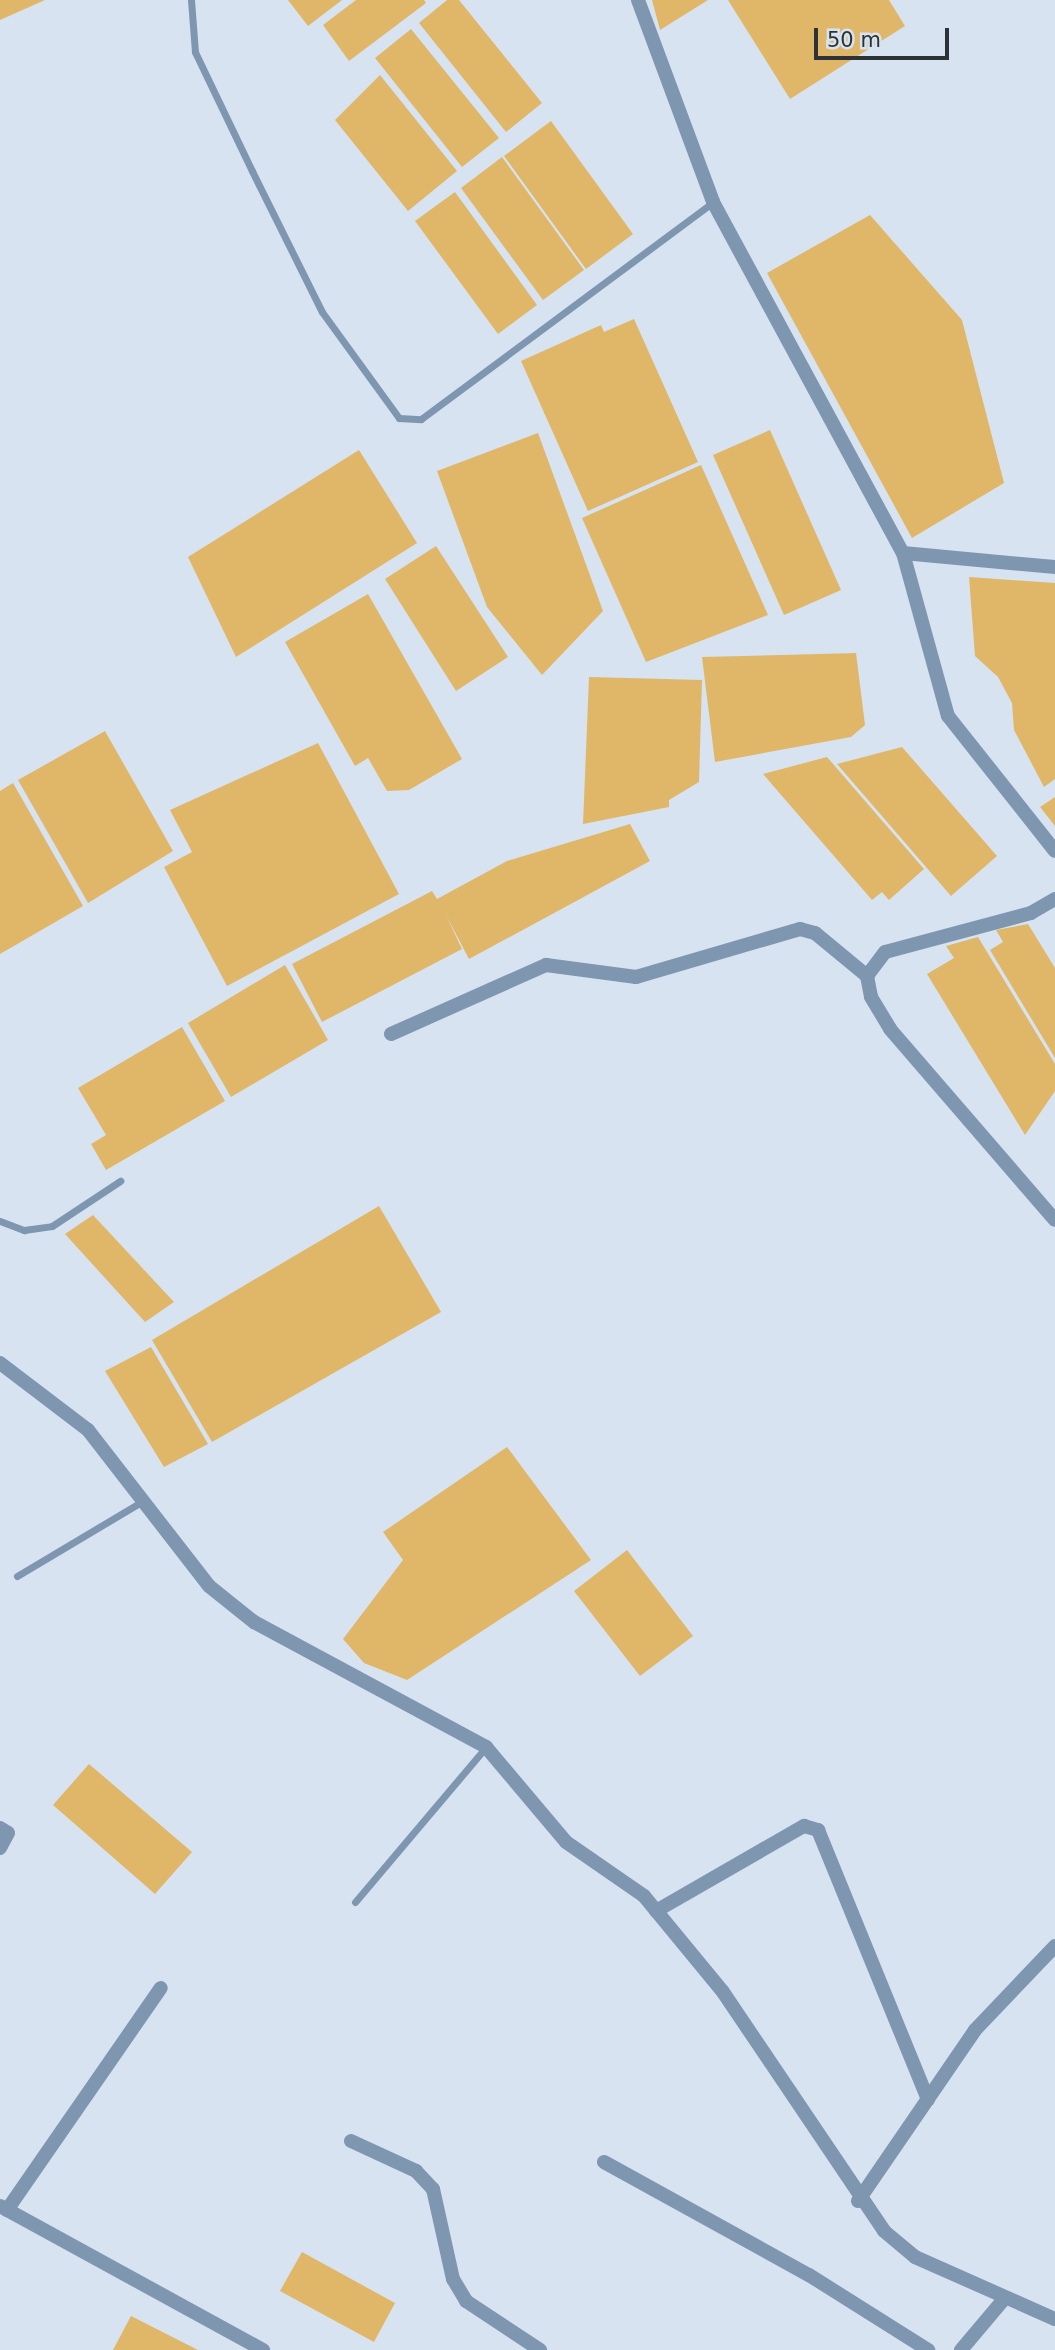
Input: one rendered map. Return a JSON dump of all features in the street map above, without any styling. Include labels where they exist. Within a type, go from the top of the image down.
[{"type":"street","points":[[638,0],[713,202],[902,553],[948,716],[1055,851]]},
{"type":"street","points":[[902,553],[1055,567]]},
{"type":"street","points":[[867,976],[886,952],[1031,913],[1055,899]]},
{"type":"street","points":[[391,1034],[547,965],[636,977],[800,929],[815,933],[867,976],[871,997],[890,1029],[1055,1220]]},
{"type":"street","points":[[0,1363],[89,1430],[209,1586],[254,1622],[486,1747],[566,1842],[656,1911],[723,1992],[858,2201],[915,2257],[1055,2319]]},
{"type":"street","points":[[656,1911],[804,1826],[818,1830],[929,2099]]},
{"type":"street","points":[[0,1828],[8,1833],[0,1848]]},
{"type":"street","points":[[858,2201],[983,2021],[1055,1946]]},
{"type":"street","points":[[161,1988],[4,2208],[263,2350]]},
{"type":"street","points":[[351,2141],[416,2171],[433,2189],[453,2279],[466,2301],[540,2350]]},
{"type":"street","points":[[604,2162],[809,2275],[929,2350]]},
{"type":"street","points":[[961,2350],[1005,2298]]},
{"type":"lane","points":[[191,0],[195,52],[322,312],[399,418],[421,419],[713,202]]},
{"type":"lane","points":[[0,1221],[24,1230],[52,1226],[120,1181]]},
{"type":"lane","points":[[17,1576],[144,1501]]},
{"type":"lane","points":[[355,1902],[486,1747]]},
{"type":"building","points":[[0,0],[45,0],[0,20]]},
{"type":"building","points":[[288,0],[342,0],[308,26]]},
{"type":"building","points":[[356,0],[424,0],[426,3],[349,61],[323,25]]},
{"type":"building","points":[[447,0],[459,0],[542,103],[506,132],[419,23]]},
{"type":"building","points":[[652,0],[708,0],[660,30]]},
{"type":"building","points":[[728,0],[889,0],[905,26],[790,99]]},
{"type":"building","points":[[411,29],[499,138],[462,167],[375,58]]},
{"type":"building","points":[[380,75],[457,171],[408,211],[335,120]]},
{"type":"building","points":[[551,121],[633,234],[586,269],[504,156]]},
{"type":"building","points":[[502,157],[584,270],[543,300],[461,188]]},
{"type":"building","points":[[455,192],[537,305],[498,334],[415,221]]},
{"type":"building","points":[[870,215],[962,320],[1004,483],[912,538],[767,273]]},
{"type":"building","points":[[634,319],[698,462],[588,511],[521,361],[601,325],[604,332]]},
{"type":"building","points":[[770,430],[841,590],[784,615],[713,455]]},
{"type":"building","points":[[538,433],[603,611],[542,675],[487,607],[437,471]]},
{"type":"building","points":[[359,450],[417,543],[236,657],[188,557]]},
{"type":"building","points":[[701,465],[768,615],[646,662],[582,518]]},
{"type":"building","points":[[436,546],[508,657],[456,691],[385,579]]},
{"type":"building","points":[[969,577],[1055,583],[1055,779],[1044,787],[1014,730],[1012,703],[998,677],[975,656]]},
{"type":"building","points":[[368,594],[462,759],[409,790],[387,791],[368,758],[355,766],[285,642]]},
{"type":"building","points":[[856,653],[865,725],[851,737],[715,762],[702,657]]},
{"type":"building","points":[[589,677],[702,680],[699,782],[669,800],[669,807],[583,824]]},
{"type":"building","points":[[105,731],[173,851],[88,903],[18,780]]},
{"type":"building","points":[[318,743],[399,894],[227,986],[164,867],[192,852],[170,810]]},
{"type":"building","points":[[902,747],[997,856],[951,896],[837,764]]},
{"type":"building","points":[[827,757],[924,869],[889,900],[882,892],[872,900],[763,774]]},
{"type":"building","points":[[13,783],[83,906],[0,954],[0,791]]},
{"type":"building","points":[[1055,797],[1055,826],[1040,807]]},
{"type":"building","points":[[630,824],[650,861],[469,959],[446,915],[462,949],[322,1022],[292,964],[432,891],[437,899],[507,861]]},
{"type":"building","points":[[1028,924],[1055,968],[1055,1058],[990,950],[1003,942],[996,930]]},
{"type":"building","points":[[978,937],[1055,1064],[1055,1091],[1025,1135],[927,974],[954,958],[946,946]]},
{"type":"building","points":[[285,965],[328,1040],[231,1097],[188,1023]]},
{"type":"building","points":[[182,1027],[225,1101],[106,1170],[91,1144],[106,1135],[78,1088]]},
{"type":"building","points":[[379,1206],[441,1312],[212,1442],[152,1340]]},
{"type":"building","points":[[93,1215],[174,1302],[145,1322],[65,1234]]},
{"type":"building","points":[[151,1347],[208,1444],[164,1467],[105,1371]]},
{"type":"building","points":[[507,1447],[591,1560],[407,1680],[364,1663],[343,1639],[403,1560],[383,1532]]},
{"type":"building","points":[[627,1550],[693,1636],[640,1676],[574,1591]]},
{"type":"building","points":[[89,1764],[192,1852],[155,1894],[53,1805]]},
{"type":"building","points":[[302,2252],[395,2303],[374,2342],[280,2291]]},
{"type":"building","points":[[131,2316],[198,2350],[113,2350]]}]
